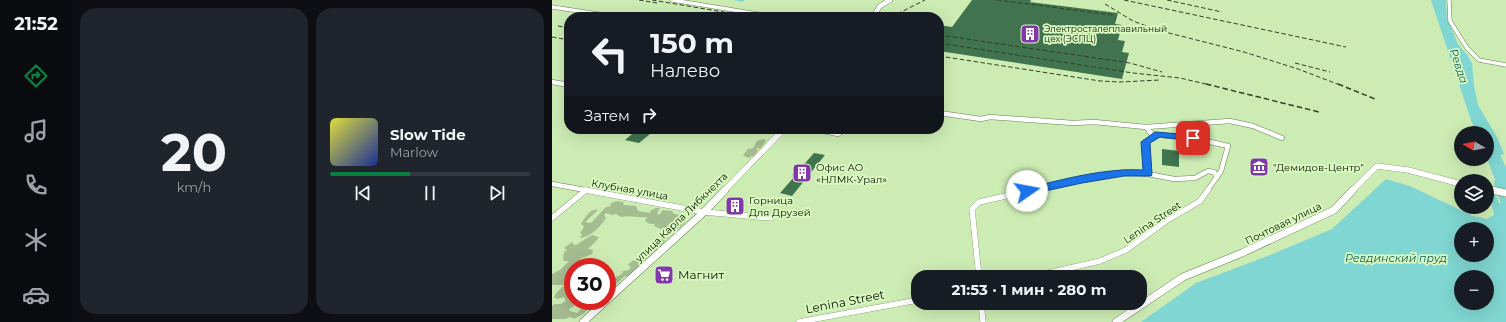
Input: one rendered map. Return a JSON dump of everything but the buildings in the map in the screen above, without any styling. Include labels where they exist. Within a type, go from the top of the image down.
[{"type":"street","points":[[672,0],[745,12]]},
{"type":"street","points":[[876,12],[880,6],[890,0]]},
{"type":"street","points":[[1449,0],[1450,20],[1467,48],[1479,60],[1506,65]]},
{"type":"street","points":[[552,7],[585,12]]},
{"type":"street","points":[[552,82],[564,84]]},
{"type":"street","points":[[944,114],[981,120],[990,117],[1073,123],[1094,122],[1146,127],[1230,121],[1253,126],[1282,138]]},
{"type":"street","points":[[1146,127],[1154,137],[1145,142],[1148,174]]},
{"type":"street","name":"улица Карла Либкнехта","points":[[616,293],[704,212],[779,134]]},
{"type":"street","name":"Lenina Street","points":[[1061,270],[1100,261],[1126,250],[1166,221],[1200,201],[1221,171],[1228,146],[1193,138],[1158,134],[1154,137]]},
{"type":"street","name":"Почтовая улица","points":[[1116,322],[1183,276],[1242,253],[1334,210],[1376,166],[1408,170],[1454,182]]},
{"type":"street","points":[[978,270],[972,209],[979,202],[1089,178],[1124,172],[1148,174],[1174,179],[1195,178],[1208,171],[1214,172],[1217,177]]},
{"type":"street","name":"Клубная улица","points":[[552,184],[704,212],[771,218]]},
{"type":"street","points":[[552,218],[586,190]]},
{"type":"street","points":[[1494,190],[1506,193]]},
{"type":"street","name":"Lenina Street","points":[[799,322],[911,301]]},
{"type":"street","name":"улица Карла Либкнехта","points":[[583,322],[597,310]]},
{"type":"street","points":[[982,310],[983,322]]},
{"type":"green space","points":[[763,139],[766,140],[760,149],[756,149],[758,150],[755,155],[748,158],[743,155],[748,149],[753,148],[757,141]]},
{"type":"green space","points":[[616,201],[623,202],[624,205],[636,206],[638,211],[651,213],[650,211],[660,208],[657,213],[659,215],[663,210],[672,211],[674,214],[682,215],[681,218],[686,220],[683,225],[676,230],[668,231],[654,226],[655,224],[650,224],[645,221],[647,217],[621,217],[616,214],[612,215],[606,213],[604,215],[606,218],[598,228],[588,236],[580,238],[582,235],[580,233],[584,227],[581,223],[588,214],[592,210],[598,210],[585,222],[591,223],[606,207],[611,206],[610,204]]},
{"type":"green space","points":[[592,235],[599,237],[588,249],[593,250],[592,254],[582,258],[564,258],[564,261],[563,259],[564,252],[567,250],[564,248],[572,242],[576,245]]},
{"type":"green space","points":[[669,235],[647,261],[630,277],[625,276],[616,284],[616,277],[622,274],[623,271],[629,270],[631,267],[628,265],[630,263]]},
{"type":"green space","points":[[564,266],[564,285],[552,285],[552,274]]},
{"type":"green space","points":[[564,286],[564,297],[557,299],[554,297]]},
{"type":"green space","points":[[564,302],[564,310],[570,310],[577,313],[580,310],[587,310],[574,319],[570,317],[565,319],[552,319],[552,306],[554,304],[561,304]]},
{"type":"water","points":[[1431,0],[1446,0],[1447,18],[1458,44],[1472,63],[1474,86],[1478,105],[1490,126],[1474,126]]},
{"type":"water","points":[[1494,132],[1504,154],[1500,155],[1506,167],[1506,189],[1498,188],[1490,166],[1494,166]]},
{"type":"water","name":"Ревдинский пруд","points":[[1386,179],[1410,186],[1454,207],[1454,214],[1469,214],[1487,219],[1494,215],[1494,195],[1496,195],[1499,203],[1506,205],[1506,322],[1141,322],[1196,283],[1270,255],[1332,229]]},
{"type":"waterway","name":"Ревда","points":[[737,0],[742,0]]},
{"type":"waterway","name":"Ревда","points":[[1499,183],[1506,204]]},
{"type":"railway","points":[[639,0],[657,3]]},
{"type":"railway","points":[[652,0],[723,12]]},
{"type":"railway","points":[[901,12],[925,0]]},
{"type":"railway","points":[[997,0],[1113,15]]},
{"type":"railway","points":[[1124,0],[1346,47]]},
{"type":"railway","points":[[1167,0],[1222,12]]},
{"type":"railway","points":[[1105,4],[1133,21],[1157,30],[1244,52],[1298,69],[1340,85]]},
{"type":"railway","points":[[558,26],[564,27]]},
{"type":"railway","points":[[944,36],[1130,63],[1162,72]]},
{"type":"railway","points":[[552,37],[564,39]]},
{"type":"railway","points":[[944,44],[1133,73],[1180,78],[1210,85]]},
{"type":"railway","points":[[944,57],[1100,81],[1120,82],[1160,80]]},
{"type":"railway","points":[[1295,63],[1330,72]]},
{"type":"railway","points":[[1206,84],[1319,112]]},
{"type":"railway","points":[[1338,84],[1375,99]]},
{"type":"place","name":"Электросталеплавильный цех (ЭСПЦ)","points":[[1030,34]]},
{"type":"place","name":"\"Демидов-Центр\"","points":[[1259,167]]},
{"type":"place","name":"Офис АО «НЛМК-Урал»","points":[[802,173]]},
{"type":"place","name":"Горница Для Друзей","points":[[735,206]]},
{"type":"place","name":"Магнит","points":[[664,275]]},
{"type":"route","points":[[1027,191],[1082,179],[1124,172],[1148,174],[1145,142],[1158,134],[1193,138]]}]
